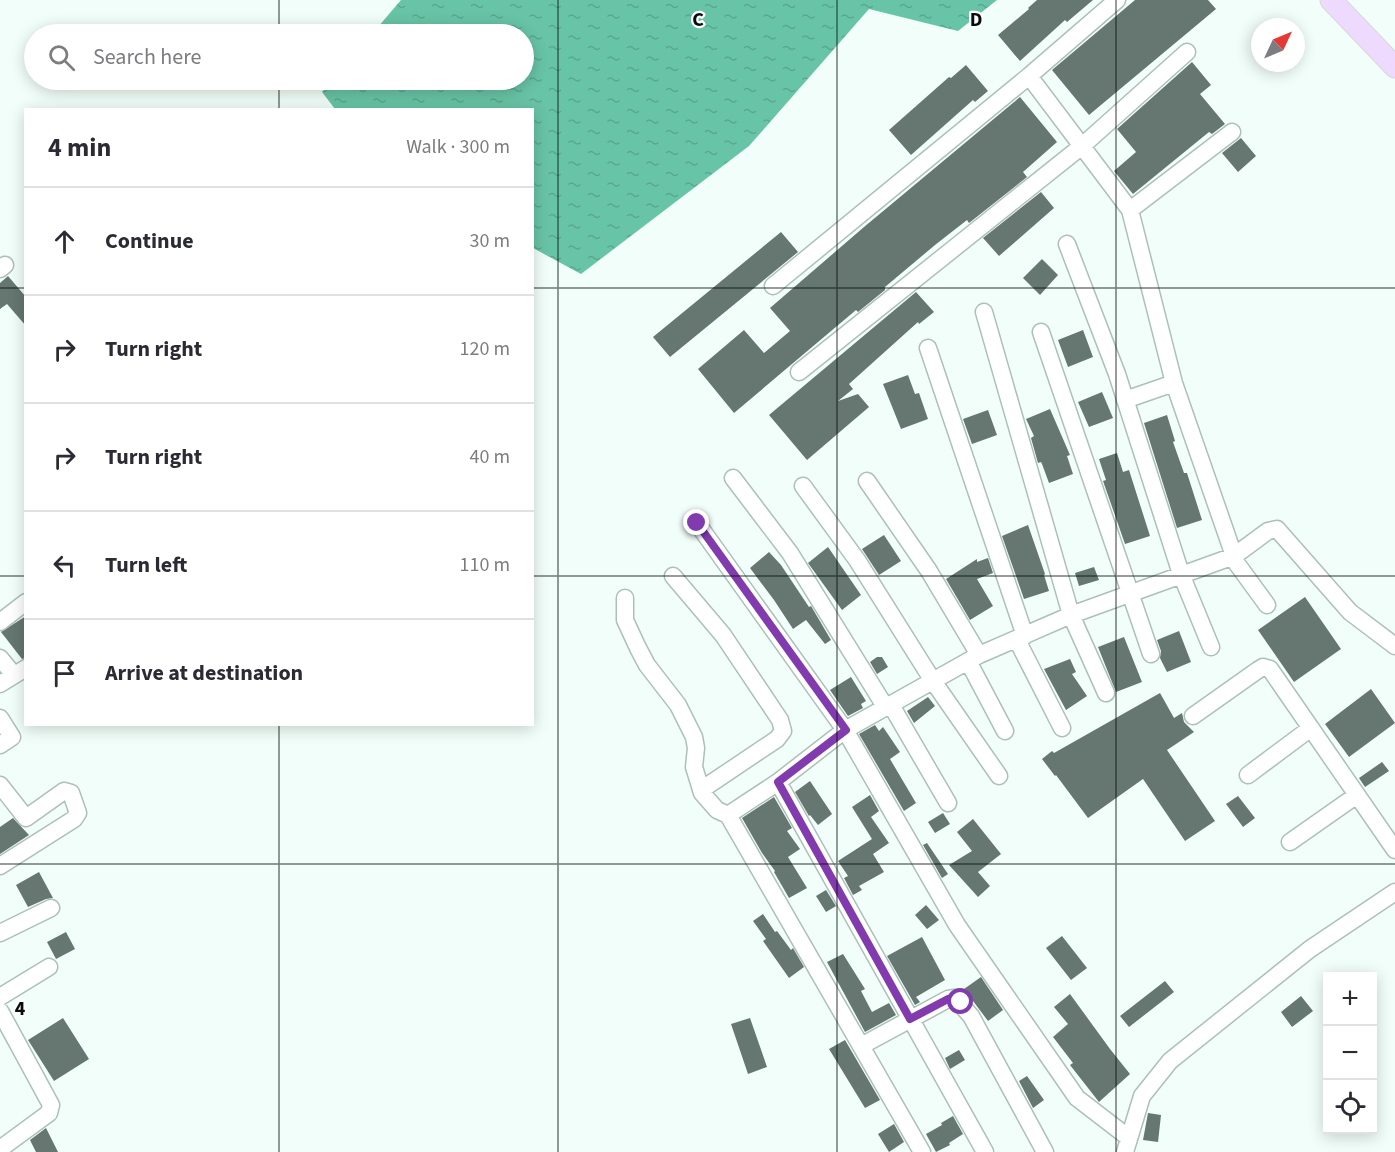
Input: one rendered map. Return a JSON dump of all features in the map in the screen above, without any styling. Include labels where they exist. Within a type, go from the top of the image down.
[{"type":"main road","points":[[1331,0],[1395,67]]},
{"type":"street","points":[[773,286],[1029,76],[1117,0]]},
{"type":"street","points":[[799,372],[1082,146],[1186,52]]},
{"type":"street","points":[[1029,76],[1130,210],[1174,383],[1233,557],[1267,605]]},
{"type":"street","points":[[1130,210],[1232,132]]},
{"type":"street","points":[[1067,244],[1125,399],[1181,574],[1211,647]]},
{"type":"street","points":[[984,312],[1071,615],[1106,693]]},
{"type":"street","points":[[1041,333],[1151,654]]},
{"type":"street","points":[[928,348],[1021,638],[1062,728]]},
{"type":"street","points":[[1125,399],[1174,383]]},
{"type":"street","points":[[734,478],[790,554],[948,802]]},
{"type":"street","points":[[867,481],[928,571],[973,658],[1005,731]]},
{"type":"street","points":[[803,486],[857,560],[933,681],[999,776]]},
{"type":"street","points":[[697,523],[846,730],[970,944],[1077,1098],[1127,1145],[1143,1096],[1170,1061],[1310,949],[1395,892]]},
{"type":"street","points":[[728,815],[778,782],[846,730],[973,658],[1071,615],[1233,557],[1268,531],[1277,529],[1350,612],[1395,646]]},
{"type":"street","points":[[673,576],[723,635],[780,720],[783,731],[777,740],[701,790]]},
{"type":"street","points":[[626,598],[625,620],[638,648],[647,665],[683,713],[694,737],[696,748],[694,766],[701,790],[717,810],[728,815],[922,1152]]},
{"type":"street","points":[[0,622],[24,604]]},
{"type":"street","points":[[0,658],[13,676]]},
{"type":"street","points":[[1193,716],[1263,667],[1270,669],[1395,850]]},
{"type":"street","points":[[0,718],[12,737],[0,745]]},
{"type":"street","points":[[1248,775],[1311,728]]},
{"type":"street","points":[[778,782],[985,1152]]},
{"type":"street","points":[[0,785],[26,818],[64,791],[71,794],[78,813],[74,819],[0,866]]},
{"type":"street","points":[[1290,842],[1357,795]]},
{"type":"street","points":[[0,933],[51,908]]},
{"type":"street","points":[[0,997],[50,967]]},
{"type":"street","points":[[861,1046],[948,999],[955,998],[961,1002],[971,1016],[1045,1152]]},
{"type":"street","points":[[0,1011],[51,1104],[49,1113],[0,1149]]},
{"type":"water","points":[[401,0],[997,0],[958,31],[869,9],[749,146],[581,274],[534,249],[534,108],[334,108],[322,92],[324,90],[534,90],[534,24],[381,24]]},
{"type":"building","points":[[1037,0],[1093,0],[1067,22],[1065,20],[1020,61],[998,35]]},
{"type":"building","points":[[1135,0],[1208,0],[1216,9],[1089,115],[1052,70]]},
{"type":"building","points":[[1192,62],[1211,85],[1200,94],[1225,124],[1212,134],[1209,132],[1133,194],[1114,171],[1136,152],[1117,129]]},
{"type":"building","points":[[966,65],[988,91],[975,102],[973,100],[911,155],[889,130]]},
{"type":"building","points":[[1020,97],[1057,142],[1023,172],[1027,177],[969,223],[967,220],[935,245],[885,287],[885,290],[858,312],[856,310],[734,413],[698,369],[744,330],[764,353],[790,331],[770,308]]},
{"type":"building","points":[[1241,138],[1256,156],[1238,172],[1222,153]]},
{"type":"building","points":[[1041,192],[1054,208],[999,256],[983,238]]},
{"type":"building","points":[[781,232],[798,252],[670,357],[653,337]]},
{"type":"building","points":[[1042,259],[1058,275],[1040,295],[1023,278]]},
{"type":"building","points":[[8,276],[24,295],[24,324],[7,304],[0,309],[0,283]]},
{"type":"building","points":[[916,292],[934,312],[919,324],[918,322],[849,384],[853,389],[838,401],[858,394],[869,407],[807,460],[769,415]]},
{"type":"building","points":[[1083,330],[1093,357],[1068,367],[1058,340]]},
{"type":"building","points":[[908,375],[915,394],[919,393],[928,419],[901,429],[883,384]]},
{"type":"building","points":[[1102,392],[1113,418],[1089,427],[1078,402]]},
{"type":"building","points":[[1050,409],[1070,455],[1067,456],[1073,474],[1049,483],[1041,462],[1038,463],[1031,438],[1034,436],[1026,419]]},
{"type":"building","points":[[988,410],[997,435],[972,444],[963,419]]},
{"type":"building","points":[[1167,415],[1175,441],[1173,442],[1184,473],[1187,473],[1202,520],[1177,528],[1144,423]]},
{"type":"building","points":[[1117,453],[1123,472],[1129,470],[1150,536],[1125,544],[1103,481],[1106,480],[1099,459]]},
{"type":"building","points":[[1028,525],[1049,591],[1024,599],[1002,536]]},
{"type":"building","points":[[884,535],[901,561],[879,575],[862,549]]},
{"type":"building","points":[[828,547],[861,595],[842,610],[808,563]]},
{"type":"building","points":[[769,552],[781,565],[809,607],[811,606],[831,640],[825,644],[806,620],[793,629],[750,568]]},
{"type":"building","points":[[988,558],[993,573],[977,579],[993,606],[970,620],[946,579],[977,559],[977,562]]},
{"type":"building","points":[[1094,567],[1099,580],[1079,586],[1075,573]]},
{"type":"building","points":[[1305,597],[1341,649],[1294,682],[1258,630]]},
{"type":"building","points":[[24,617],[24,658],[22,659],[1,632]]},
{"type":"building","points":[[1179,631],[1191,662],[1167,672],[1160,658],[1161,651],[1157,640]]},
{"type":"building","points":[[1124,637],[1142,682],[1116,692],[1098,647]]},
{"type":"building","points":[[877,657],[882,657],[888,667],[877,674],[870,662]]},
{"type":"building","points":[[1070,659],[1076,672],[1072,674],[1087,696],[1066,710],[1044,669]]},
{"type":"building","points":[[851,677],[866,701],[861,704],[863,708],[848,716],[830,690]]},
{"type":"building","points":[[1371,689],[1395,723],[1349,757],[1325,724]]},
{"type":"building","points":[[1160,693],[1174,718],[1182,713],[1184,722],[1194,732],[1167,750],[1215,821],[1185,841],[1143,779],[1088,818],[1042,759],[1052,751],[1054,753]]},
{"type":"building","points":[[928,697],[935,706],[914,723],[907,711]]},
{"type":"building","points":[[875,725],[879,731],[883,727],[900,752],[890,759],[916,803],[904,811],[859,734]]},
{"type":"building","points":[[1382,762],[1389,771],[1365,787],[1359,778]]},
{"type":"building","points":[[810,781],[832,814],[818,825],[809,816],[795,792]]},
{"type":"building","points":[[870,795],[879,811],[871,817],[889,843],[873,854],[884,872],[859,886],[862,890],[853,895],[844,878],[848,876],[838,861],[872,839],[852,807]]},
{"type":"building","points":[[1238,796],[1255,818],[1243,827],[1226,804]]},
{"type":"building","points":[[774,797],[792,828],[787,831],[800,849],[788,857],[807,888],[789,898],[742,818]]},
{"type":"building","points":[[943,813],[950,824],[935,833],[928,822]]},
{"type":"building","points":[[13,818],[29,835],[0,854],[0,827]]},
{"type":"building","points":[[973,819],[1001,854],[978,872],[990,886],[978,897],[949,865],[972,851],[957,832]]},
{"type":"building","points":[[927,843],[948,874],[942,878],[923,845]]},
{"type":"building","points":[[39,872],[53,898],[28,907],[16,885]]},
{"type":"building","points":[[826,890],[836,906],[826,912],[816,896]]},
{"type":"building","points":[[926,905],[939,920],[927,929],[915,915]]},
{"type":"building","points":[[763,914],[775,932],[777,931],[791,950],[793,948],[804,967],[789,978],[763,941],[766,939],[753,921]]},
{"type":"building","points":[[66,932],[75,949],[56,959],[47,942]]},
{"type":"building","points":[[1062,936],[1087,968],[1071,980],[1046,948]]},
{"type":"building","points":[[922,937],[945,980],[916,997],[920,1002],[915,1005],[887,956]]},
{"type":"building","points":[[843,954],[865,989],[861,991],[872,1012],[889,1003],[896,1015],[865,1032],[827,962]]},
{"type":"building","points":[[981,977],[1003,1010],[988,1021],[964,989]]},
{"type":"building","points":[[1165,981],[1174,992],[1129,1027],[1120,1016]]},
{"type":"building","points":[[1070,994],[1130,1074],[1099,1102],[1070,1065],[1073,1063],[1053,1037],[1068,1024],[1054,1007]]},
{"type":"building","points":[[1301,996],[1313,1011],[1292,1027],[1281,1012]]},
{"type":"building","points":[[63,1018],[89,1059],[54,1081],[28,1040]]},
{"type":"building","points":[[750,1018],[767,1067],[748,1074],[731,1024]]},
{"type":"building","points":[[845,1040],[880,1100],[865,1108],[829,1049]]},
{"type":"building","points":[[959,1050],[965,1060],[950,1069],[945,1058]]},
{"type":"building","points":[[1027,1076],[1044,1100],[1033,1108],[1019,1081]]},
{"type":"building","points":[[1148,1113],[1161,1115],[1158,1142],[1143,1140]]},
{"type":"building","points":[[953,1116],[963,1134],[949,1143],[950,1145],[936,1152],[926,1134]]},
{"type":"building","points":[[894,1124],[904,1142],[889,1152],[878,1134]]},
{"type":"building","points":[[46,1128],[58,1152],[36,1152],[30,1140]]},
{"type":"route","points":[[697,523],[846,730],[778,782],[910,1019],[948,999],[955,998],[961,1002]]}]
